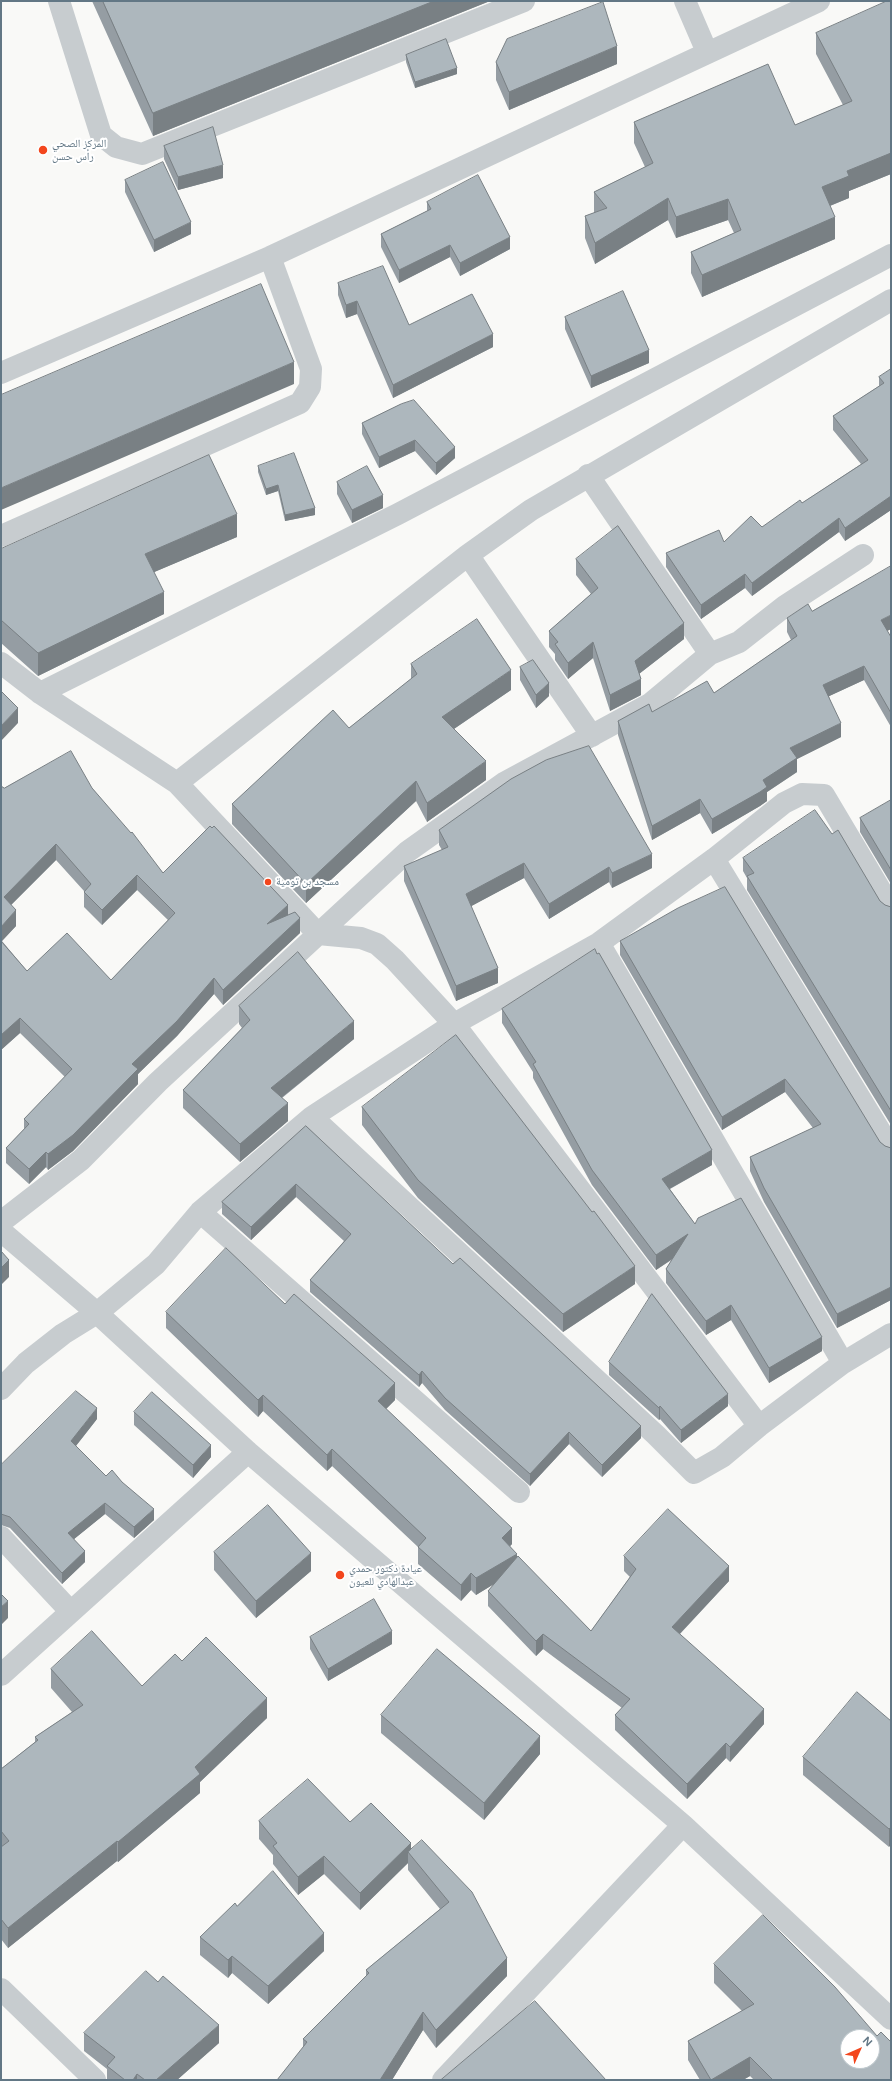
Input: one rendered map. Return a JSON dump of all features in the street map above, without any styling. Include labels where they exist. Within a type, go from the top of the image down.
[{"type":"street","points":[[59,1],[101,135],[116,147],[142,154],[524,1]]},
{"type":"street","points":[[685,1],[707,52]]},
{"type":"street","points":[[1,373],[270,257],[819,1]]},
{"type":"street","points":[[40,693],[405,510],[891,256]]},
{"type":"street","points":[[1,536],[300,402],[310,387],[311,369],[270,257]]},
{"type":"street","points":[[176,783],[468,555],[531,510],[588,475],[891,300]]},
{"type":"street","points":[[588,475],[710,654]]},
{"type":"street","points":[[1,1222],[81,1160],[158,1082],[407,852],[504,783],[650,704],[710,654],[740,642],[785,606],[864,554]]},
{"type":"street","points":[[468,555],[592,736]]},
{"type":"street","points":[[1,663],[40,693],[176,783],[318,934],[361,938],[377,944],[395,960],[454,1024],[759,1426]]},
{"type":"street","points":[[1,1389],[38,1353],[63,1334],[97,1313],[156,1264],[200,1212],[312,1117],[454,1024],[599,943],[714,859],[784,802],[802,794],[824,795],[891,908]]},
{"type":"street","points":[[714,859],[891,1150]]},
{"type":"street","points":[[599,943],[843,1363]]},
{"type":"street","points":[[312,1117],[656,1435],[694,1473],[722,1457],[759,1426],[843,1363],[891,1334]]},
{"type":"street","points":[[200,1212],[519,1492]]},
{"type":"street","points":[[1,1231],[97,1313],[248,1452],[684,1825],[891,2019]]},
{"type":"street","points":[[1,1674],[248,1452]]},
{"type":"street","points":[[1,1537],[71,1612]]},
{"type":"street","points":[[443,2080],[684,1825]]},
{"type":"street","points":[[1,1989],[95,2080]]},
{"type":"building","points":[[103,1],[434,1],[153,113]]},
{"type":"building","points":[[887,1],[891,1],[891,153],[847,171],[849,176],[822,187],[835,217],[702,275],[691,252],[741,230],[728,199],[676,217],[668,198],[595,243],[585,216],[607,208],[594,192],[653,163],[634,122],[768,64],[795,125],[852,101],[816,33]]},
{"type":"building","points":[[603,2],[617,46],[509,92],[496,62],[507,39]]},
{"type":"building","points":[[446,39],[457,68],[415,82],[406,55]]},
{"type":"building","points":[[213,127],[223,165],[178,177],[164,146]]},
{"type":"building","points":[[163,162],[191,222],[154,240],[125,180]]},
{"type":"building","points":[[478,175],[510,237],[460,263],[450,245],[399,270],[381,234],[431,209],[427,202]]},
{"type":"building","points":[[383,266],[409,325],[472,294],[493,334],[393,385],[357,301],[346,305],[338,283]]},
{"type":"building","points":[[261,284],[294,362],[1,488],[1,395]]},
{"type":"building","points":[[623,291],[649,350],[591,376],[565,317]]},
{"type":"building","points":[[891,369],[891,496],[845,528],[839,518],[752,583],[745,574],[701,605],[666,553],[719,530],[724,542],[751,516],[762,527],[800,500],[802,503],[868,460],[833,416],[884,383],[879,377]]},
{"type":"building","points":[[414,400],[455,447],[436,463],[415,440],[379,457],[362,423],[401,404]]},
{"type":"building","points":[[294,453],[315,508],[285,515],[278,485],[266,489],[258,466]]},
{"type":"building","points":[[209,455],[237,514],[145,554],[164,592],[38,653],[1,620],[1,549]]},
{"type":"building","points":[[367,466],[383,495],[352,510],[337,482]]},
{"type":"building","points":[[618,526],[684,623],[635,661],[641,679],[610,695],[593,642],[568,663],[555,644],[558,642],[549,631],[598,588],[576,559]]},
{"type":"building","points":[[891,566],[891,615],[881,620],[891,637],[891,713],[864,666],[823,685],[841,723],[790,748],[797,758],[763,780],[767,787],[712,819],[700,799],[652,826],[618,721],[649,704],[652,712],[707,681],[714,693],[797,636],[787,618],[808,604],[812,611]]},
{"type":"building","points":[[477,619],[511,670],[442,717],[486,761],[427,803],[416,781],[306,884],[232,804],[333,710],[349,728],[417,674],[411,664]]},
{"type":"building","points":[[533,660],[549,683],[536,695],[520,667]]},
{"type":"building","points":[[1,691],[18,708],[1,726]]},
{"type":"building","points":[[589,746],[652,854],[612,873],[609,867],[549,904],[524,863],[466,894],[498,968],[456,986],[404,866],[448,847],[439,830],[511,779],[546,760]]},
{"type":"building","points":[[71,751],[92,788],[131,833],[132,832],[163,873],[210,826],[212,828],[214,826],[288,905],[267,924],[295,912],[300,918],[223,990],[214,978],[177,1021],[132,1064],[138,1069],[73,1135],[48,1154],[46,1152],[29,1169],[6,1148],[29,1124],[24,1119],[72,1069],[20,1018],[1,1035],[1,941],[27,971],[67,933],[111,980],[175,913],[137,875],[102,910],[84,892],[91,884],[56,844],[4,897],[16,910],[1,927],[1,786],[4,788]]},
{"type":"building","points":[[891,800],[891,870],[860,818]]},
{"type":"building","points":[[815,810],[832,834],[838,830],[880,901],[891,907],[891,1111],[747,876],[754,873],[743,858]]},
{"type":"building","points":[[725,887],[880,1142],[891,1148],[891,1287],[837,1314],[764,1188],[750,1157],[821,1124],[785,1079],[722,1117],[620,941],[678,908]]},
{"type":"building","points":[[595,949],[597,954],[599,953],[712,1150],[662,1179],[695,1224],[698,1218],[741,1198],[822,1337],[769,1368],[731,1305],[706,1321],[666,1269],[688,1234],[656,1255],[592,1170],[533,1064],[536,1062],[502,1009]]},
{"type":"building","points":[[298,952],[354,1021],[271,1088],[288,1103],[240,1144],[183,1090],[250,1020],[239,1006]]},
{"type":"building","points":[[456,1035],[592,1212],[594,1211],[635,1266],[563,1314],[418,1180],[362,1107]]},
{"type":"building","points":[[306,1126],[453,1264],[460,1258],[641,1426],[602,1465],[569,1432],[530,1474],[445,1398],[422,1371],[419,1375],[310,1280],[351,1234],[296,1184],[251,1227],[222,1202]]},
{"type":"building","points":[[226,1248],[285,1304],[294,1294],[395,1383],[378,1401],[512,1528],[502,1538],[517,1554],[476,1578],[471,1573],[461,1585],[418,1547],[426,1538],[332,1449],[327,1455],[263,1395],[258,1400],[166,1312]]},
{"type":"building","points":[[1,1251],[9,1260],[1,1268]]},
{"type":"building","points":[[652,1294],[728,1394],[681,1430],[660,1406],[659,1408],[609,1362]]},
{"type":"building","points":[[76,1391],[97,1408],[71,1441],[106,1476],[112,1470],[122,1482],[154,1509],[134,1527],[105,1503],[68,1533],[85,1551],[62,1573],[10,1517],[1,1514],[1,1465]]},
{"type":"building","points":[[152,1392],[211,1445],[193,1465],[134,1412]]},
{"type":"building","points":[[268,1505],[311,1553],[256,1601],[214,1552]]},
{"type":"building","points":[[668,1509],[729,1566],[672,1627],[764,1709],[730,1747],[726,1743],[687,1784],[615,1715],[630,1699],[543,1634],[536,1641],[488,1591],[518,1556],[591,1631],[636,1569],[624,1556]]},
{"type":"building","points":[[1,1594],[8,1601],[1,1607]]},
{"type":"building","points":[[374,1599],[392,1631],[328,1669],[310,1637]]},
{"type":"building","points":[[92,1631],[142,1686],[175,1654],[182,1661],[206,1637],[267,1698],[195,1767],[200,1774],[118,1842],[117,1841],[8,1928],[1,1919],[1,1847],[9,1841],[1,1831],[1,1769],[38,1740],[35,1737],[83,1705],[51,1669]]},
{"type":"building","points":[[437,1649],[540,1736],[484,1803],[381,1715]]},
{"type":"building","points":[[857,1692],[891,1721],[891,1827],[889,1829],[803,1757]]},
{"type":"building","points":[[308,1779],[350,1822],[371,1803],[411,1843],[360,1893],[324,1856],[298,1877],[273,1846],[277,1843],[259,1821]]},
{"type":"building","points":[[422,1840],[472,1892],[507,1958],[436,2030],[423,2012],[380,2080],[277,2080],[307,2042],[303,2039],[369,1973],[366,1970],[449,1902],[408,1852]]},
{"type":"building","points":[[273,1871],[324,1933],[268,1986],[232,1956],[228,1960],[200,1937],[235,1903],[237,1906]]},
{"type":"building","points":[[763,1915],[835,1987],[871,2029],[840,2029],[840,2069],[880,2069],[881,2032],[891,2042],[891,2080],[773,2080],[750,2057],[711,2080],[688,2041],[754,2004],[714,1964]]},
{"type":"building","points":[[146,1971],[158,1982],[163,1976],[219,2025],[156,2080],[145,2080],[137,2074],[133,2080],[125,2080],[107,2066],[115,2057],[84,2033]]},
{"type":"building","points":[[535,2001],[606,2080],[441,2080]]},
{"type":"place","name":"المركز الصحي رأس حسن","points":[[43,150]]},
{"type":"place","name":"مسجد بن تومية","points":[[268,882]]},
{"type":"place","name":"عيادة دكتور حمدي عبدالهادي للعيون","points":[[340,1575]]}]
